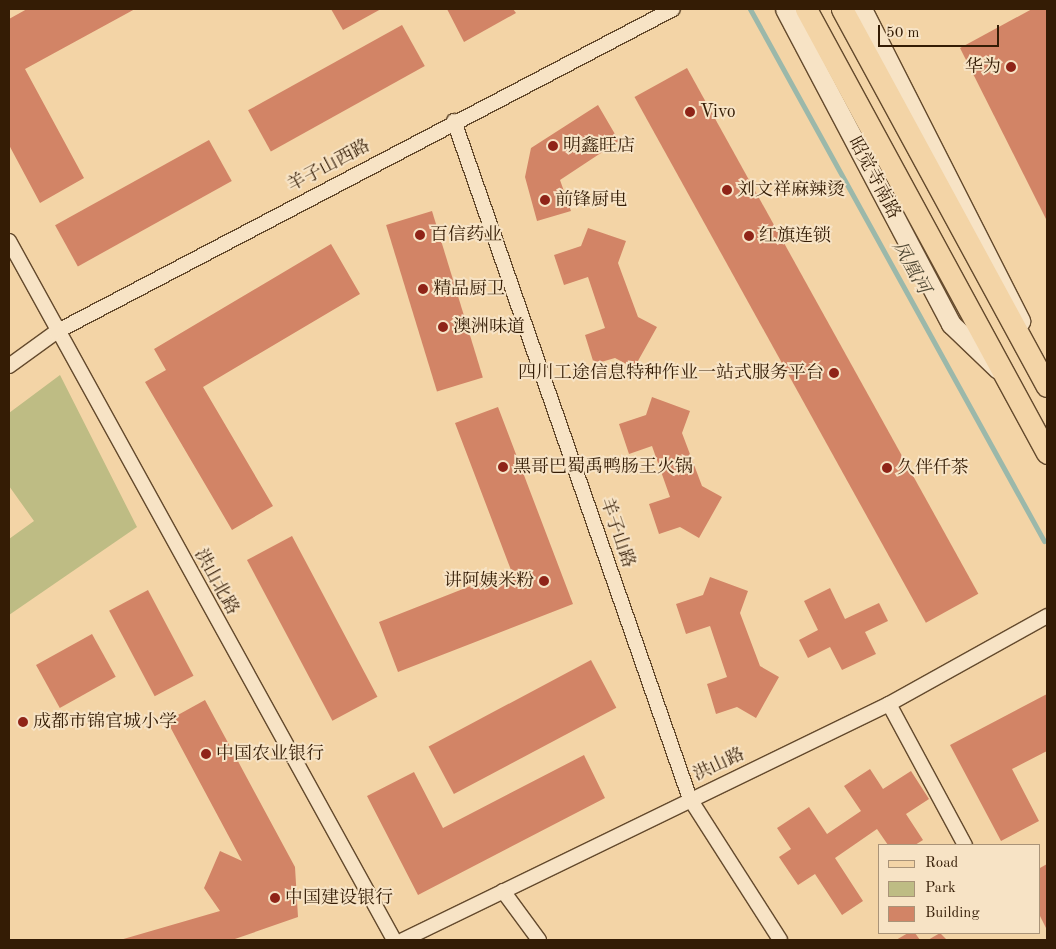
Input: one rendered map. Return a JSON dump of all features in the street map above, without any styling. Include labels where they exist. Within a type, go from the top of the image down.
[{"type":"main road","name":"昭觉寺南路","points":[[806,9],[907,197],[1013,384],[1047,453]]},
{"type":"main road","points":[[842,9],[1043,379]]},
{"type":"street","name":"羊子山西路","points":[[9,366],[56,332],[454,120],[673,9]]},
{"type":"street","name":"昭觉寺南路","points":[[784,9],[951,324],[1013,384]]},
{"type":"street","points":[[862,9],[1010,296],[1043,379]]},
{"type":"street","name":"羊子山路","points":[[454,120],[690,799],[780,940]]},
{"type":"street","name":"洪山北路","points":[[9,240],[56,332],[394,940]]},
{"type":"street","name":"洪山路","points":[[403,940],[889,704],[1047,616]]},
{"type":"street","points":[[889,704],[964,844]]},
{"type":"street","points":[[503,891],[539,940]]},
{"type":"green space","points":[[60,375],[137,527],[9,615],[9,539],[34,521],[9,486],[9,413]]},
{"type":"building","points":[[27,9],[135,9],[25,69],[84,178],[40,203],[9,145],[9,19]]},
{"type":"building","points":[[331,9],[381,9],[343,30]]},
{"type":"building","points":[[447,9],[513,9],[516,13],[464,42]]},
{"type":"building","points":[[1032,9],[1047,9],[1047,221],[960,48]]},
{"type":"building","points":[[402,25],[425,66],[271,151],[248,110]]},
{"type":"building","points":[[687,68],[978,594],[926,623],[635,97]]},
{"type":"building","points":[[598,105],[619,141],[560,180],[571,211],[537,221],[525,177],[531,148]]},
{"type":"building","points":[[209,140],[232,181],[78,266],[55,225]]},
{"type":"building","points":[[432,211],[483,377],[437,391],[386,225]]},
{"type":"building","points":[[588,228],[626,241],[618,263],[638,317],[657,327],[634,368],[615,358],[594,364],[585,335],[605,328],[588,277],[564,285],[554,255],[581,246]]},
{"type":"building","points":[[331,244],[360,294],[203,387],[273,506],[232,530],[145,382],[166,370],[154,349]]},
{"type":"building","points":[[652,397],[690,411],[682,433],[702,486],[722,497],[699,538],[680,527],[659,534],[649,504],[670,497],[652,446],[629,454],[619,424],[646,415]]},
{"type":"building","points":[[498,407],[573,604],[398,672],[379,622],[511,570],[455,423]]},
{"type":"building","points":[[292,536],[377,697],[332,721],[247,560]]},
{"type":"building","points":[[710,577],[748,591],[740,613],[760,666],[779,677],[756,718],[737,707],[716,714],[707,684],[727,677],[710,626],[686,634],[676,604],[703,595]]},
{"type":"building","points":[[830,588],[845,619],[879,603],[888,621],[865,632],[876,654],[842,670],[830,647],[808,658],[799,640],[818,630],[804,601]]},
{"type":"building","points":[[148,590],[194,676],[155,696],[109,611]]},
{"type":"building","points":[[92,634],[116,677],[60,708],[36,665]]},
{"type":"building","points":[[591,660],[616,708],[454,794],[429,746]]},
{"type":"building","points":[[1047,694],[1047,751],[1012,769],[1039,821],[1001,841],[950,745]]},
{"type":"building","points":[[205,700],[295,867],[298,917],[232,940],[120,940],[220,911],[204,888],[220,851],[242,861],[167,721]]},
{"type":"building","points":[[584,755],[605,798],[418,895],[367,796],[414,772],[443,828]]},
{"type":"building","points":[[870,769],[883,789],[911,771],[929,799],[906,814],[923,840],[917,844],[887,844],[877,829],[835,858],[863,901],[842,915],[815,874],[798,885],[779,857],[791,849],[777,828],[809,807],[827,834],[861,811],[844,786]]},
{"type":"building","points":[[1047,864],[1047,930],[1041,918],[1041,867]]},
{"type":"building","points":[[906,934],[916,934],[920,940],[896,940]]},
{"type":"building","points":[[941,934],[947,940],[928,940]]},
{"type":"waterway","name":"凤凰河","points":[[750,9],[1044,541]]},
{"type":"place","name":"华为","points":[[1011,67]]},
{"type":"place","name":"Vivo","points":[[690,112]]},
{"type":"place","name":"明鑫旺店","points":[[553,146]]},
{"type":"place","name":"刘文祥麻辣烫","points":[[727,190]]},
{"type":"place","name":"前锋厨电","points":[[545,200]]},
{"type":"place","name":"百信药业","points":[[420,235]]},
{"type":"place","name":"红旗连锁","points":[[749,236]]},
{"type":"place","name":"精品厨卫","points":[[423,289]]},
{"type":"place","name":"澳洲味道","points":[[443,327]]},
{"type":"place","name":"四川工途信息特种作业一站式服务平台","points":[[834,373]]},
{"type":"place","name":"黑哥巴蜀禹鸭肠王火锅","points":[[503,467]]},
{"type":"place","name":"久伴仟茶","points":[[887,468]]},
{"type":"place","name":"讲阿姨米粉","points":[[544,581]]},
{"type":"place","name":"成都市锦官城小学","points":[[23,722]]},
{"type":"place","name":"中国农业银行","points":[[206,754]]},
{"type":"place","name":"中国建设银行","points":[[275,898]]}]
